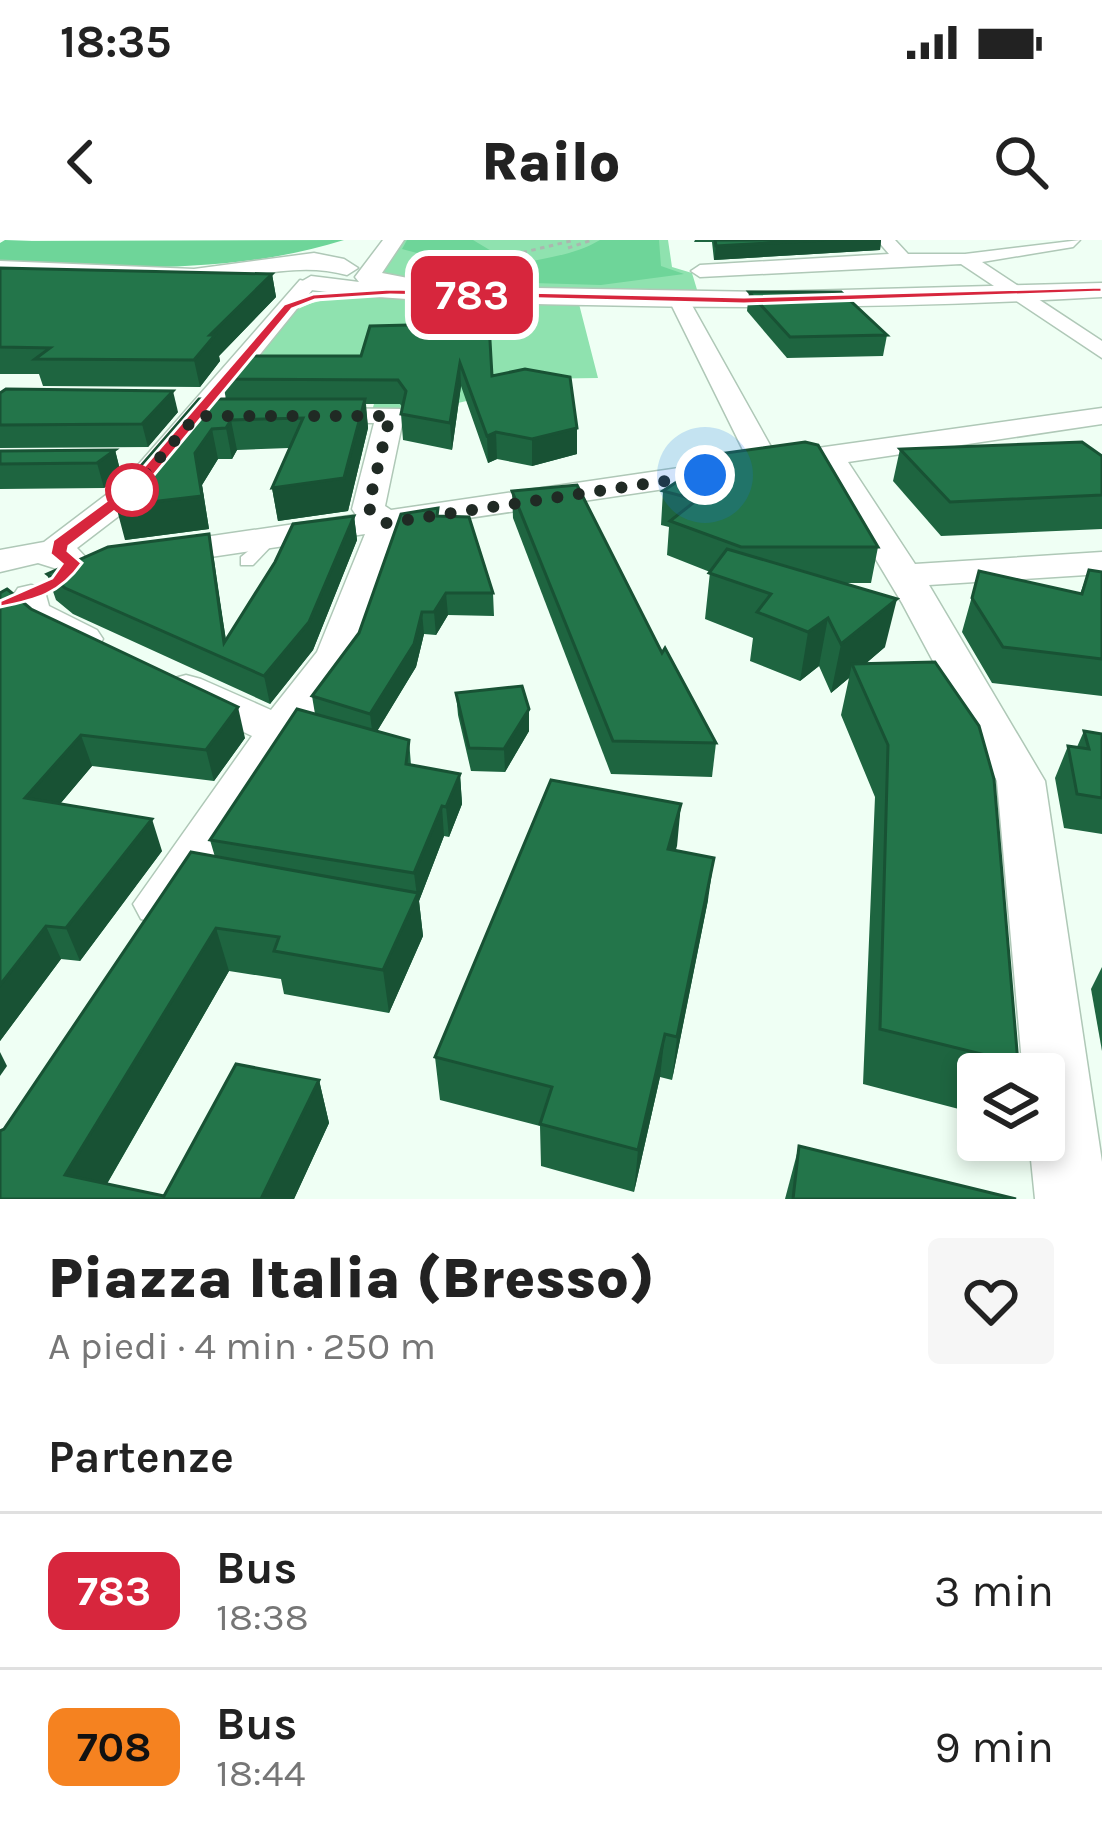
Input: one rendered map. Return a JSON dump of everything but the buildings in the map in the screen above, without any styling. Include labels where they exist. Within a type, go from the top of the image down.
[{"type":"street","points":[[44,588],[60,544],[128,494],[302,291],[353,267],[367,271],[393,240]]},
{"type":"street","points":[[886,240],[903,259]]},
{"type":"street","points":[[682,253],[686,266],[700,272],[965,259],[1073,242]]},
{"type":"street","points":[[965,259],[1102,352]]},
{"type":"street","points":[[259,275],[273,263],[353,267],[634,299]]},
{"type":"street","points":[[166,276],[224,267],[353,267],[451,281],[679,300],[1102,290]]},
{"type":"street","points":[[353,267],[356,284],[451,281]]},
{"type":"street","points":[[0,273],[259,275],[302,291],[353,267]]},
{"type":"street","points":[[700,272],[710,300]]},
{"type":"street","points":[[679,300],[766,466]]},
{"type":"street","points":[[170,400],[239,416]]},
{"type":"street","points":[[282,416],[390,416],[368,508],[386,523]]},
{"type":"street","points":[[44,588],[386,523],[1102,416]]},
{"type":"street","points":[[829,456],[1021,781],[1071,1199]]},
{"type":"street","points":[[112,460],[157,460]]},
{"type":"street","points":[[140,935],[189,880],[338,654],[386,523]]},
{"type":"street","points":[[904,576],[1102,563]]},
{"type":"street","points":[[44,588],[128,660],[291,727]]},
{"type":"path","points":[[451,281],[575,240]]},
{"type":"path","points":[[470,269],[592,240]]},
{"type":"green space","points":[[344,240],[260,259],[130,267],[0,264],[0,243]]},
{"type":"green space","points":[[401,240],[668,240],[672,267],[692,273],[698,293],[412,283],[373,277]]},
{"type":"green space","points":[[407,240],[473,240],[498,255],[476,260],[438,258],[402,249]]},
{"type":"green space","points":[[600,240],[659,240],[661,266],[684,274],[601,285],[471,281],[502,268],[585,248]]},
{"type":"green space","points":[[363,296],[579,304],[598,378],[529,379],[523,388],[410,414],[372,411],[381,379],[242,376],[289,315],[317,302]]},
{"type":"bus line","name":"783","points":[[0,601],[32,596],[59,582],[73,563],[59,554],[60,544],[134,488],[288,306],[313,297],[390,292],[744,300],[1102,290]]},
{"type":"route","points":[[132,490],[196,416],[390,416],[368,508],[386,523],[705,475]]}]
